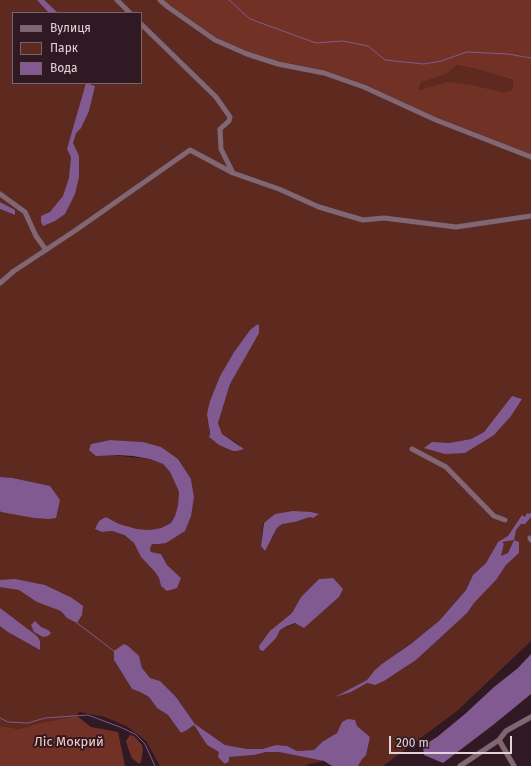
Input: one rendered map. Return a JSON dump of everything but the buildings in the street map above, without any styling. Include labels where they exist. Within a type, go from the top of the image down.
[{"type":"street","points":[[117,0],[129,12]]},
{"type":"street","points":[[160,0],[215,40],[247,54],[278,64],[324,73],[364,88],[436,120],[531,157]]},
{"type":"street","points":[[142,25],[216,97],[230,117],[229,122],[220,128],[221,149],[233,173]]},
{"type":"street","points":[[0,283],[14,271],[190,150],[233,173],[279,189],[319,207],[364,220],[384,218],[456,227],[531,216]]},
{"type":"street","points":[[0,194],[25,212],[36,236],[46,250]]},
{"type":"street","points":[[412,449],[446,467],[494,516],[505,520]]},
{"type":"street","points":[[460,766],[499,740],[506,731],[531,717]]},
{"type":"street","points":[[499,740],[514,766]]},
{"type":"green space","points":[[0,0],[160,0],[324,73],[531,157],[531,641],[457,711],[383,766],[358,766],[370,737],[357,726],[342,722],[337,733],[322,742],[314,750],[297,751],[287,746],[276,745],[262,749],[247,749],[225,745],[195,724],[176,697],[160,681],[150,678],[142,668],[139,656],[114,660],[132,689],[149,697],[157,708],[168,715],[181,733],[194,725],[207,745],[229,757],[254,755],[266,752],[279,752],[324,761],[306,766],[160,766],[146,741],[128,727],[105,717],[79,712],[77,716],[39,723],[19,729],[0,726],[0,511],[34,518],[48,519],[31,482],[0,477],[0,209],[15,215],[15,211],[0,202]],"holes":[[[250,330],[258,333],[230,384],[218,423],[222,434],[240,445],[237,451],[219,445],[209,437],[210,401],[220,376],[234,352]],[[512,397],[478,445],[432,442],[449,443],[471,439],[484,432]],[[110,440],[143,442],[178,459],[191,479],[194,497],[159,544],[152,544],[150,550],[151,552],[161,554],[167,565],[181,578],[161,586],[159,578],[141,557],[134,543],[123,535],[112,531],[102,532],[95,529],[106,517],[119,524],[137,529],[150,530],[161,528],[171,523],[178,505],[179,492],[170,472],[163,464],[150,459],[110,455],[91,444]],[[318,515],[295,522],[283,523],[277,528],[272,539],[261,546],[263,523]],[[514,540],[519,553],[506,565],[496,580],[474,603],[468,612],[416,660],[384,681],[375,685],[367,683],[351,692],[339,695],[367,680],[396,654],[439,621],[466,590],[473,575],[486,563],[498,542],[504,544],[501,556],[508,553]],[[333,578],[339,597],[322,612],[280,630],[276,638],[280,623],[292,613],[301,597],[319,579]]]},
{"type":"green space","points":[[160,0],[531,0],[531,157],[324,73],[278,64],[215,40]],"holes":[[[457,65],[513,80],[512,90],[503,92],[472,85],[448,82],[419,90],[421,82],[445,75]]]},
{"type":"green space","points":[[457,65],[513,80],[512,90],[503,92],[472,85],[419,90],[420,82],[445,75]]},
{"type":"green space","name":"Ліс Мокрий","points":[[77,716],[91,727],[118,732],[125,766],[0,766],[0,726],[19,729],[39,723]]},
{"type":"green space","points":[[130,735],[134,736],[142,745],[143,750],[141,762],[139,764],[132,758],[128,748],[126,741]]},
{"type":"water","points":[[37,0],[44,0],[57,12],[48,12]]},
{"type":"water","points":[[86,84],[95,86],[89,111],[81,128],[76,133],[73,143],[79,156],[79,177],[75,194],[65,214],[55,221],[43,226],[41,216],[50,212],[63,196],[69,178],[71,157],[67,149]]},
{"type":"water","points":[[0,202],[15,210],[15,215],[0,209]]},
{"type":"water","points":[[258,324],[259,333],[230,384],[218,423],[222,434],[244,449],[233,451],[219,445],[209,437],[210,433],[207,414],[210,401],[220,376],[234,352],[250,330]]},
{"type":"water","points":[[512,396],[522,399],[511,416],[494,435],[465,453],[445,454],[424,448],[432,442],[449,443],[471,439],[484,432]]},
{"type":"water","points":[[110,440],[143,442],[161,447],[178,459],[191,479],[194,497],[191,516],[185,531],[166,543],[152,544],[150,549],[151,552],[161,554],[167,565],[181,578],[177,588],[167,591],[161,586],[159,578],[141,557],[134,543],[124,535],[112,531],[102,532],[95,529],[99,521],[106,517],[119,524],[137,529],[150,530],[161,528],[171,523],[178,505],[179,492],[170,472],[163,464],[150,459],[133,456],[96,456],[89,450],[91,444]]},
{"type":"water","points":[[0,477],[13,478],[50,486],[60,500],[56,518],[34,518],[1,512]]},
{"type":"water","points":[[293,511],[319,514],[313,518],[310,517],[295,522],[282,524],[277,528],[265,551],[261,546],[264,523],[275,514]]},
{"type":"water","points":[[531,512],[531,517],[525,524],[521,524],[516,530],[514,540],[519,542],[519,553],[506,565],[496,580],[474,603],[468,612],[416,660],[384,681],[375,685],[367,683],[351,692],[335,697],[367,680],[382,664],[412,643],[439,621],[466,590],[473,575],[486,563],[498,542],[508,536],[522,515],[525,517],[527,513],[530,514]],"holes":[[[514,540],[508,553],[501,556],[504,544],[502,542]]]},
{"type":"water","points":[[333,578],[343,589],[339,597],[304,628],[295,623],[287,626],[280,630],[276,638],[263,651],[260,650],[259,646],[270,631],[292,613],[301,597],[319,579]]},
{"type":"water","points":[[15,579],[45,585],[72,598],[83,606],[82,615],[77,623],[67,618],[61,611],[37,602],[19,590],[0,587],[0,580]]},
{"type":"water","points":[[0,608],[37,636],[40,641],[40,650],[0,626]]},
{"type":"water","points":[[35,621],[51,633],[48,636],[43,637],[34,632],[31,625]]},
{"type":"water","points":[[124,644],[139,656],[142,668],[150,678],[160,681],[176,697],[195,724],[225,745],[247,749],[262,749],[276,745],[287,746],[297,751],[314,750],[322,742],[337,733],[342,722],[348,719],[355,720],[357,726],[370,737],[366,755],[358,766],[332,766],[324,761],[279,752],[266,752],[254,755],[229,757],[229,761],[225,764],[218,757],[219,752],[207,745],[194,725],[181,733],[168,715],[157,708],[149,697],[132,689],[114,660],[114,651]]},
{"type":"water","points":[[531,654],[531,694],[443,763],[424,755],[423,746],[437,737],[465,714],[494,687],[518,668]]},
{"type":"waterway","points":[[229,0],[250,19],[316,43],[343,41],[368,46],[385,60],[424,64],[441,61],[467,52],[508,54],[531,58]]},
{"type":"waterway","points":[[77,623],[114,651]]},
{"type":"waterway","points":[[0,718],[8,722],[28,723],[45,718],[88,715],[135,734],[145,744],[155,766]]}]
